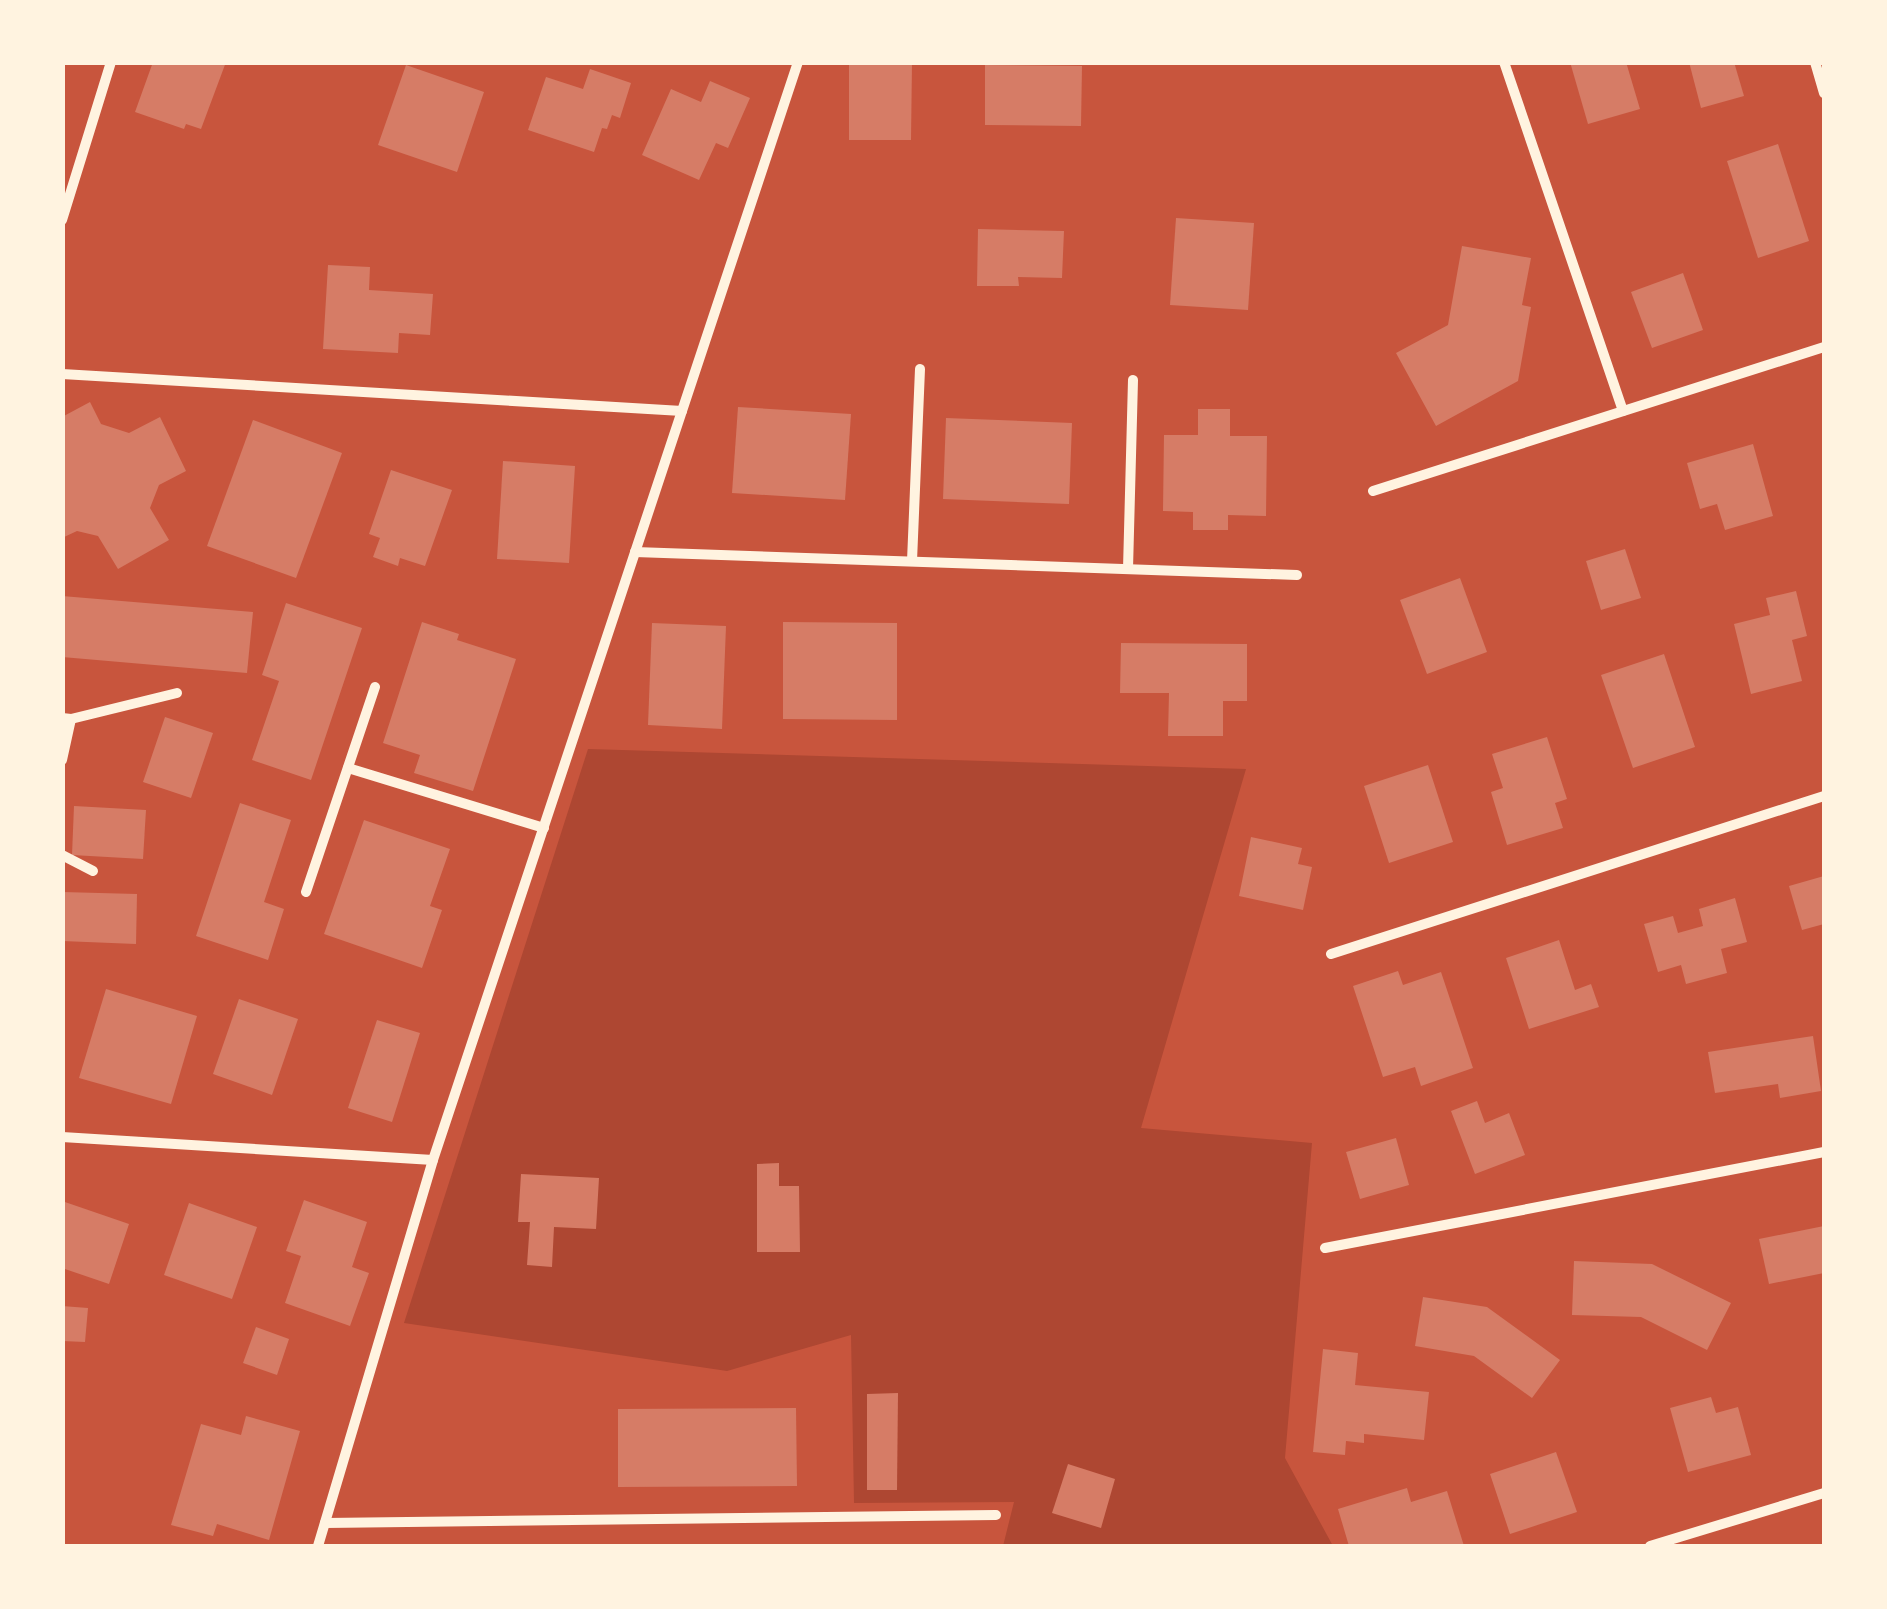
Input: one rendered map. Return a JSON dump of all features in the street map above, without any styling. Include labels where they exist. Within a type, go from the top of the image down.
[{"type":"street","points":[[62,220],[111,62]]},
{"type":"street","points":[[318,1546],[434,1160],[798,62]]},
{"type":"street","points":[[1504,62],[1623,411]]},
{"type":"street","points":[[1815,62],[1824,93]]},
{"type":"street","points":[[1373,491],[1824,347]]},
{"type":"street","points":[[912,562],[920,369]]},
{"type":"street","points":[[62,374],[682,412]]},
{"type":"street","points":[[1128,569],[1133,380]]},
{"type":"street","points":[[636,552],[1297,575]]},
{"type":"street","points":[[306,892],[376,687]]},
{"type":"street","points":[[62,760],[66,718],[177,693]]},
{"type":"street","points":[[348,768],[544,828]]},
{"type":"street","points":[[1331,954],[1824,796]]},
{"type":"street","points":[[62,855],[93,870]]},
{"type":"street","points":[[62,1137],[434,1160]]},
{"type":"street","points":[[1325,1248],[1824,1152]]},
{"type":"street","points":[[1650,1546],[1669,1544],[1824,1492]]},
{"type":"street","points":[[325,1523],[996,1514]]},
{"type":"shaded area","points":[[588,749],[1246,769],[1141,1128],[1312,1143],[1285,1458],[1333,1546],[1003,1546],[1014,1502],[854,1503],[851,1335],[727,1371],[404,1323]]},
{"type":"building","points":[[153,62],[226,62],[201,129],[186,124],[184,129],[135,112]]},
{"type":"building","points":[[849,62],[912,62],[911,140],[849,140]]},
{"type":"building","points":[[1570,62],[1626,62],[1640,109],[1588,124]]},
{"type":"building","points":[[1689,62],[1734,62],[1744,96],[1701,108]]},
{"type":"building","points":[[406,65],[484,92],[457,172],[378,145]]},
{"type":"building","points":[[985,65],[1082,66],[1081,126],[985,125]]},
{"type":"building","points":[[590,69],[631,83],[620,118],[612,115],[607,129],[602,128],[594,152],[528,130],[546,77],[583,89]]},
{"type":"building","points":[[710,81],[750,98],[728,148],[716,143],[699,180],[642,155],[671,89],[701,102]]},
{"type":"building","points":[[1778,144],[1809,241],[1758,258],[1727,161]]},
{"type":"building","points":[[1176,218],[1254,223],[1248,310],[1170,305]]},
{"type":"building","points":[[978,229],[1064,231],[1062,278],[1018,277],[1019,286],[977,286]]},
{"type":"building","points":[[1462,246],[1531,258],[1522,305],[1531,307],[1518,381],[1436,426],[1396,353],[1448,325]]},
{"type":"building","points":[[328,265],[370,267],[369,290],[433,294],[430,335],[399,333],[398,353],[323,349]]},
{"type":"building","points":[[1683,273],[1703,330],[1652,348],[1631,292]]},
{"type":"building","points":[[90,402],[101,424],[129,433],[160,417],[186,471],[159,485],[150,508],[169,540],[118,569],[98,536],[77,531],[62,538],[62,417]]},
{"type":"building","points":[[738,407],[851,414],[845,500],[732,493]]},
{"type":"building","points":[[1198,409],[1230,409],[1230,436],[1267,436],[1266,516],[1228,515],[1228,530],[1193,530],[1193,512],[1163,511],[1164,435],[1198,435]]},
{"type":"building","points":[[946,418],[1072,423],[1069,504],[943,499]]},
{"type":"building","points":[[253,420],[342,453],[296,578],[207,546]]},
{"type":"building","points":[[1753,444],[1773,516],[1725,530],[1717,504],[1700,509],[1687,463]]},
{"type":"building","points":[[503,461],[575,466],[569,563],[497,559]]},
{"type":"building","points":[[391,470],[452,490],[425,566],[400,558],[398,566],[373,557],[380,538],[369,534]]},
{"type":"building","points":[[1625,549],[1641,598],[1601,610],[1586,561]]},
{"type":"building","points":[[1460,578],[1487,652],[1427,674],[1400,600]]},
{"type":"building","points":[[1796,591],[1807,636],[1792,640],[1802,681],[1751,694],[1734,624],[1770,615],[1766,598]]},
{"type":"building","points":[[62,596],[253,612],[247,673],[62,657]]},
{"type":"building","points":[[286,603],[362,628],[311,780],[252,760],[279,681],[262,675]]},
{"type":"building","points":[[422,622],[459,634],[457,640],[516,659],[473,791],[414,773],[420,755],[383,743]]},
{"type":"building","points":[[783,622],[897,623],[897,720],[783,719]]},
{"type":"building","points":[[652,623],[726,626],[722,729],[648,725]]},
{"type":"building","points":[[1121,643],[1247,644],[1247,701],[1223,701],[1223,736],[1168,736],[1169,693],[1120,693]]},
{"type":"building","points":[[1664,654],[1695,747],[1633,768],[1601,675]]},
{"type":"building","points":[[165,717],[213,733],[191,798],[143,782]]},
{"type":"building","points":[[1547,737],[1567,799],[1555,803],[1563,828],[1507,845],[1491,792],[1503,788],[1492,754]]},
{"type":"building","points":[[1428,765],[1453,842],[1389,863],[1364,786]]},
{"type":"building","points":[[240,803],[291,820],[264,902],[284,909],[268,960],[196,936]]},
{"type":"building","points":[[74,806],[146,810],[143,859],[72,855]]},
{"type":"building","points":[[364,820],[450,849],[430,906],[442,910],[422,968],[324,934]]},
{"type":"building","points":[[1251,837],[1302,848],[1298,864],[1312,867],[1303,910],[1239,896]]},
{"type":"building","points":[[1824,876],[1824,924],[1802,930],[1789,886]]},
{"type":"building","points":[[62,892],[137,894],[136,944],[62,941]]},
{"type":"building","points":[[1735,898],[1747,942],[1721,949],[1727,973],[1686,984],[1681,965],[1658,972],[1644,924],[1673,916],[1678,933],[1703,926],[1699,909]]},
{"type":"building","points":[[1559,940],[1575,990],[1591,984],[1599,1007],[1529,1029],[1506,958]]},
{"type":"building","points":[[1398,971],[1403,985],[1441,972],[1473,1068],[1421,1086],[1415,1067],[1383,1077],[1353,986]]},
{"type":"building","points":[[106,989],[197,1016],[171,1104],[79,1078]]},
{"type":"building","points":[[239,999],[298,1019],[272,1095],[213,1074]]},
{"type":"building","points":[[377,1020],[420,1033],[392,1122],[348,1108]]},
{"type":"building","points":[[1813,1036],[1821,1091],[1780,1098],[1778,1084],[1715,1093],[1708,1052]]},
{"type":"building","points":[[1477,1101],[1485,1123],[1509,1113],[1525,1155],[1475,1174],[1451,1111]]},
{"type":"building","points":[[1396,1138],[1409,1185],[1360,1199],[1346,1152]]},
{"type":"building","points":[[779,1163],[779,1186],[799,1186],[800,1252],[757,1252],[757,1164]]},
{"type":"building","points":[[521,1174],[599,1178],[596,1229],[554,1227],[552,1267],[527,1265],[530,1222],[518,1222]]},
{"type":"building","points":[[304,1200],[367,1222],[352,1267],[369,1273],[350,1326],[285,1303],[301,1256],[286,1251]]},
{"type":"building","points":[[62,1201],[129,1224],[109,1284],[62,1268]]},
{"type":"building","points":[[189,1203],[257,1227],[232,1299],[164,1275]]},
{"type":"building","points":[[1824,1226],[1824,1273],[1769,1284],[1759,1239]]},
{"type":"building","points":[[1574,1261],[1652,1264],[1731,1303],[1707,1350],[1641,1317],[1572,1315]]},
{"type":"building","points":[[1423,1297],[1487,1307],[1560,1360],[1532,1398],[1474,1356],[1415,1346]]},
{"type":"building","points":[[62,1306],[88,1308],[85,1342],[62,1341]]},
{"type":"building","points":[[256,1327],[289,1339],[277,1375],[243,1363]]},
{"type":"building","points":[[1323,1349],[1358,1353],[1355,1385],[1429,1392],[1424,1440],[1364,1434],[1364,1443],[1346,1441],[1345,1455],[1313,1452]]},
{"type":"building","points":[[898,1393],[897,1490],[867,1490],[867,1394]]},
{"type":"building","points":[[1711,1397],[1716,1413],[1738,1407],[1751,1455],[1688,1472],[1670,1408]]},
{"type":"building","points":[[796,1408],[797,1486],[618,1487],[618,1409]]},
{"type":"building","points":[[246,1416],[300,1431],[269,1540],[217,1524],[213,1536],[171,1525],[201,1424],[241,1435]]},
{"type":"building","points":[[1556,1452],[1577,1512],[1510,1534],[1490,1474]]},
{"type":"building","points":[[1068,1464],[1115,1479],[1101,1528],[1052,1513]]},
{"type":"building","points":[[1407,1488],[1411,1502],[1447,1491],[1464,1546],[1349,1546],[1338,1509]]}]
